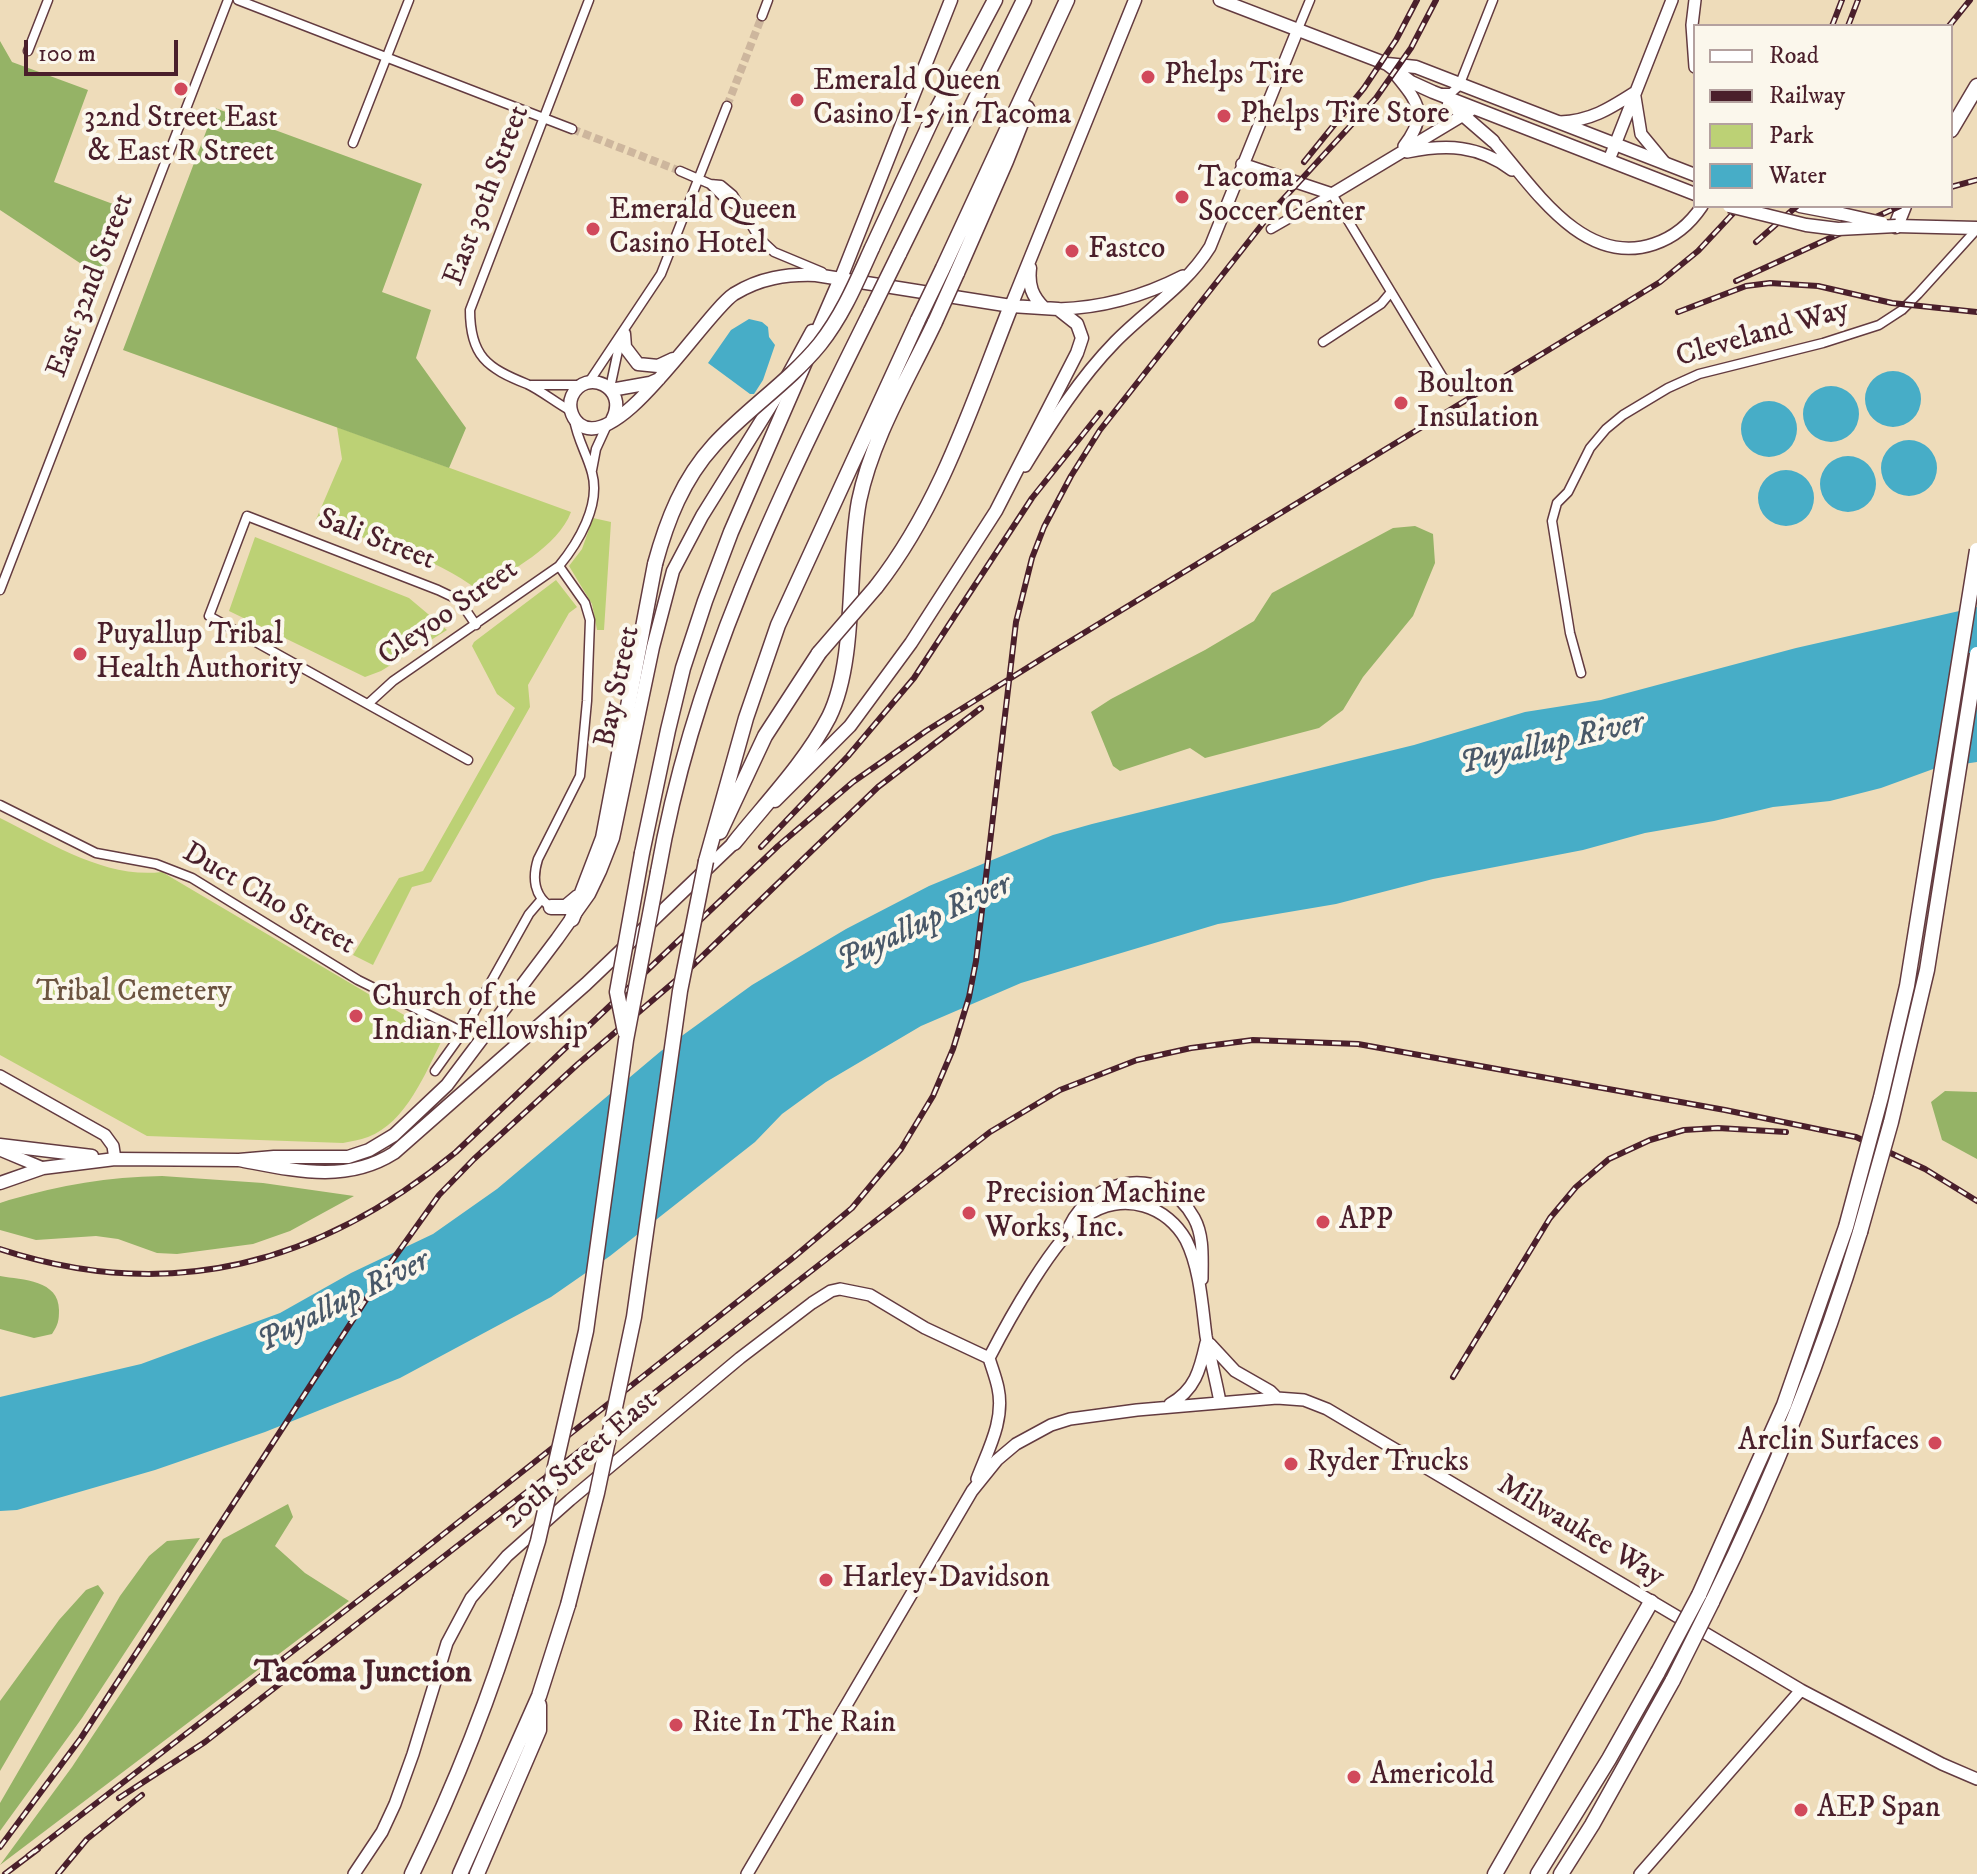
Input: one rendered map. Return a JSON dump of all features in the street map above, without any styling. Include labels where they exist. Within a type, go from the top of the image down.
[{"type":"highway","points":[[572,919],[603,838],[655,564],[673,508],[697,466],[728,430],[821,342],[847,303],[934,115],[995,0]]},
{"type":"highway","points":[[412,1874],[468,1754],[497,1677],[545,1512],[586,1331],[626,1040],[677,774],[731,612],[788,479],[1024,0]]},
{"type":"highway","points":[[460,1874],[539,1696],[568,1605],[604,1463],[631,1331],[680,991],[706,861],[746,718],[778,625],[807,557],[918,320],[950,271],[1006,161],[1067,0]]},
{"type":"highway","points":[[1953,127],[1977,86]]},
{"type":"highway","points":[[1896,226],[1903,208]]},
{"type":"highway","points":[[734,843],[803,757],[829,716],[844,659],[862,488],[880,438],[935,322],[950,271]]},
{"type":"highway","points":[[626,1040],[617,992],[642,853],[683,668],[731,532],[841,279]]},
{"type":"highway","points":[[706,861],[778,714],[819,653],[876,587],[917,526],[945,472],[1011,306]]},
{"type":"highway","points":[[1853,1229],[1907,986],[1977,550]]},
{"type":"highway","points":[[1538,1874],[1658,1672],[1706,1598],[1771,1478],[1798,1412],[1853,1229],[1891,1122],[1927,970],[1977,654]]},
{"type":"highway","points":[[546,904],[562,908],[570,905],[587,883]]},
{"type":"highway","points":[[1561,1874],[1673,1680],[1706,1598]]},
{"type":"highway","points":[[1495,1874],[1651,1602]]},
{"type":"highway","points":[[477,1874],[539,1730],[539,1696]]},
{"type":"highway","points":[[1529,1874],[1609,1759]]},
{"type":"main road","name":"Bay Street","points":[[115,1159],[348,1157],[369,1150],[394,1135],[461,1069],[572,919],[600,871],[613,838],[653,647],[673,571],[702,516],[776,397],[841,279],[951,0]]},
{"type":"main road","points":[[1011,306],[1135,0]]},
{"type":"main road","points":[[1220,0],[1387,64],[1411,82],[1470,111],[1693,193]]},
{"type":"main road","points":[[1387,64],[1416,67],[1461,83],[1693,174]]},
{"type":"main road","points":[[1470,111],[1493,141]]},
{"type":"main road","points":[[1737,208],[1838,229],[1896,226],[1977,228]]},
{"type":"main road","points":[[1810,208],[1896,226]]},
{"type":"main road","points":[[1031,258],[1029,286],[1044,308]]},
{"type":"main road","points":[[610,422],[617,407],[610,389],[604,384],[585,384],[572,396],[572,415],[579,424],[593,429],[610,422],[647,394],[716,309],[746,287],[787,274],[841,279],[1011,306],[1058,309]]},
{"type":"main road","name":"Bay Street","points":[[239,1160],[288,1169],[344,1172],[365,1168],[389,1156],[586,984],[826,753],[869,703],[996,511],[1071,366],[1082,338],[1077,324],[1058,309]]},
{"type":"main road","points":[[624,334],[629,356],[643,366],[658,366],[682,353]]},
{"type":"main road","points":[[610,389],[650,383],[662,377]]},
{"type":"main road","points":[[546,904],[559,920],[557,939]]},
{"type":"main road","points":[[0,1147],[115,1159]]},
{"type":"main road","points":[[0,1183],[43,1168],[115,1159]]},
{"type":"street","points":[[28,51],[48,0]]},
{"type":"street","name":"East 32nd Street","points":[[0,590],[228,0]]},
{"type":"street","points":[[238,0],[572,129]]},
{"type":"street","points":[[353,143],[409,0]]},
{"type":"street","name":"East 30th Street","points":[[572,415],[529,385],[502,375],[486,364],[472,334],[470,310],[589,0]]},
{"type":"street","points":[[762,16],[768,0]]},
{"type":"street","points":[[1298,29],[1310,0]]},
{"type":"street","points":[[1433,92],[1451,93],[1461,83],[1493,0]]},
{"type":"street","points":[[1609,160],[1672,0]]},
{"type":"street","points":[[1693,39],[1695,0]]},
{"type":"street","name":"Bay Street","points":[[996,511],[1090,368],[1117,340],[1172,293],[1210,247],[1298,29]]},
{"type":"street","points":[[1387,64],[1415,98],[1419,112],[1414,132],[1399,153]]},
{"type":"street","points":[[1560,122],[1594,117],[1634,93]]},
{"type":"street","points":[[1634,93],[1641,134],[1672,166]]},
{"type":"street","points":[[585,384],[624,334],[661,274],[727,106]]},
{"type":"street","points":[[1271,229],[1470,111]]},
{"type":"street","points":[[1493,141],[1533,188],[1578,233],[1590,240],[1617,248],[1646,246],[1671,236],[1691,221],[1701,208]]},
{"type":"street","points":[[1399,153],[1436,148],[1471,149],[1498,160],[1533,188]]},
{"type":"street","points":[[1242,164],[1332,194],[1451,391]]},
{"type":"street","points":[[680,171],[710,184],[727,201],[737,206],[759,238],[774,252],[841,279]]},
{"type":"street","name":"Cleveland Way","points":[[1581,673],[1570,633],[1552,521],[1557,503],[1568,492],[1590,448],[1606,429],[1645,400],[1699,374],[1834,340],[1879,325],[1902,310],[1977,228]]},
{"type":"street","points":[[1058,309],[1095,307],[1118,301],[1167,284],[1194,270]]},
{"type":"street","points":[[1323,342],[1381,304],[1391,292]]},
{"type":"street","points":[[610,389],[613,366],[624,334]]},
{"type":"street","name":"East 30th Street","points":[[529,385],[585,384]]},
{"type":"street","points":[[572,415],[576,437],[592,471]]},
{"type":"street","points":[[435,1071],[463,1032],[529,914],[546,904],[535,881],[537,864],[580,776],[590,661],[590,620],[585,603],[559,566],[577,544],[586,521],[593,493],[592,471],[596,449],[610,422]]},
{"type":"street","name":"Sali Street","points":[[369,703],[209,616],[247,516],[438,590],[459,600],[476,625]]},
{"type":"street","name":"Cleyoo Street","points":[[369,703],[393,681],[559,566]]},
{"type":"street","points":[[369,703],[468,760]]},
{"type":"street","name":"Duct Cho Street","points":[[0,805],[96,853],[156,864],[192,878],[358,980],[463,1032]]},
{"type":"street","points":[[0,1076],[105,1135],[113,1146],[115,1159]]},
{"type":"street","points":[[0,1147],[43,1168]]},
{"type":"street","points":[[747,1874],[972,1491],[992,1443],[1000,1413],[999,1389],[989,1358],[1080,1208],[1102,1190],[1127,1182],[1146,1183],[1164,1189],[1188,1210],[1199,1229],[1202,1303]]},
{"type":"street","points":[[1066,1235],[1085,1216],[1112,1204],[1132,1203],[1159,1212],[1175,1225],[1186,1240],[1202,1303],[1220,1402]]},
{"type":"street","name":"20th Street East","points":[[354,1874],[382,1832],[395,1804],[447,1643],[471,1598],[507,1556],[740,1358],[812,1303],[840,1289],[870,1295],[925,1328],[989,1358]]},
{"type":"street","points":[[1207,1338],[1229,1365],[1277,1398]]},
{"type":"street","points":[[1165,1407],[1183,1397],[1193,1385],[1200,1371],[1207,1338]]},
{"type":"street","name":"Milwaukee Way","points":[[972,1491],[997,1460],[1016,1444],[1051,1425],[1094,1415],[1165,1407],[1277,1398],[1304,1400],[1327,1409],[1801,1690],[1942,1764],[1977,1779]]},
{"type":"street","points":[[1640,1874],[1801,1690]]},
{"type":"green space","points":[[0,41],[12,62],[88,90],[54,182],[129,210],[101,277],[0,210]]},
{"type":"green space","points":[[215,108],[422,184],[382,292],[431,310],[416,358],[466,428],[449,468],[123,350]]},
{"type":"green space","points":[[337,427],[571,512],[565,525],[544,547],[479,591],[422,558],[315,522],[342,459]]},
{"type":"green space","points":[[593,518],[611,522],[604,630],[597,630],[592,604],[569,566],[582,549]]},
{"type":"green space","points":[[1415,526],[1433,534],[1435,563],[1413,616],[1363,677],[1343,710],[1319,728],[1205,758],[1190,748],[1120,771],[1113,766],[1091,712],[1254,621],[1272,593],[1393,528]]},
{"type":"green space","points":[[255,537],[409,598],[447,630],[381,671],[365,677],[229,611]]},
{"type":"green space","points":[[556,580],[577,607],[569,613],[528,685],[530,707],[431,882],[412,887],[373,965],[353,955],[399,878],[423,871],[515,708],[497,694],[472,646],[474,642]]},
{"type":"green space","name":"Tribal Cemetery","points":[[0,818],[78,857],[99,864],[141,873],[162,872],[443,1038],[422,1081],[404,1108],[381,1130],[343,1143],[147,1136],[0,1055]]},
{"type":"green space","points":[[1945,1091],[1977,1092],[1977,1159],[1942,1140],[1931,1102]]},
{"type":"green space","points":[[162,1176],[263,1183],[354,1196],[290,1231],[253,1244],[177,1254],[157,1253],[118,1239],[96,1236],[36,1240],[0,1230],[0,1203],[9,1200],[85,1183]]},
{"type":"green space","points":[[0,1276],[38,1283],[53,1293],[59,1314],[52,1334],[34,1338],[0,1329]]},
{"type":"green space","points":[[288,1504],[293,1517],[275,1546],[305,1573],[349,1601],[0,1865],[72,1767],[223,1539]]},
{"type":"green space","points":[[200,1538],[82,1718],[0,1831],[0,1803],[120,1596],[149,1556],[167,1541]]},
{"type":"green space","points":[[98,1585],[104,1593],[0,1771],[0,1701],[59,1620],[86,1590]]},
{"type":"water","points":[[749,319],[768,327],[769,337],[775,345],[763,380],[754,394],[708,363],[731,330]]},
{"type":"water","points":[[1893,371],[1913,379],[1921,399],[1913,419],[1893,427],[1873,419],[1865,399],[1873,379]]},
{"type":"water","points":[[1831,386],[1851,394],[1859,414],[1851,434],[1831,442],[1811,434],[1803,414],[1811,394]]},
{"type":"water","points":[[1769,401],[1789,409],[1797,429],[1789,449],[1769,457],[1749,449],[1741,429],[1749,409]]},
{"type":"water","points":[[1909,440],[1929,448],[1937,468],[1929,488],[1909,496],[1889,488],[1881,468],[1889,448]]},
{"type":"water","points":[[1848,456],[1868,464],[1876,484],[1868,504],[1848,512],[1828,504],[1820,484],[1828,464]]},
{"type":"water","points":[[1786,470],[1806,478],[1814,498],[1806,518],[1786,526],[1766,518],[1758,498],[1766,478]]},
{"type":"water","name":"Puyallup River","points":[[1977,607],[1977,762],[1936,768],[1881,788],[1830,801],[1773,807],[1645,833],[1583,850],[1433,879],[1336,904],[1218,924],[1021,983],[921,1026],[826,1082],[782,1114],[755,1142],[610,1256],[551,1297],[400,1378],[265,1432],[155,1470],[17,1510],[0,1511],[0,1397],[141,1364],[280,1313],[351,1273],[433,1234],[497,1189],[661,1051],[752,985],[846,929],[929,886],[1053,835],[1092,824],[1414,745],[1525,712],[1601,700],[1796,648]]},
{"type":"tunnel","points":[[727,106],[762,16]]},
{"type":"tunnel","points":[[572,129],[680,171]]},
{"type":"railway","points":[[1304,162],[1364,88],[1396,40],[1417,0]]},
{"type":"railway","points":[[28,1856],[403,1566],[794,1257],[852,1208],[901,1149],[933,1096],[953,1049],[969,997],[976,961],[1016,622],[1032,558],[1044,527],[1100,430],[1275,208],[1376,98],[1411,48],[1436,0]]},
{"type":"railway","points":[[1833,24],[1842,0]]},
{"type":"railway","points":[[1849,24],[1858,0]]},
{"type":"railway","points":[[1951,24],[1970,0]]},
{"type":"railway","points":[[1953,186],[1977,180]]},
{"type":"railway","points":[[0,1249],[63,1266],[124,1273],[184,1272],[241,1264],[297,1247],[351,1222],[404,1191],[456,1152],[778,846],[853,782],[926,731],[1051,653],[1660,282],[1698,251],[1738,208]]},
{"type":"railway","points":[[1756,242],[1795,208]]},
{"type":"railway","points":[[1736,281],[1896,208]]},
{"type":"railway","points":[[1678,312],[1746,286],[1770,283],[1818,286],[1892,303],[1977,312]]},
{"type":"railway","points":[[761,847],[848,756],[914,678],[1032,498],[1100,413]]},
{"type":"railway","points":[[0,1847],[81,1738],[384,1272],[439,1195],[578,1064],[688,970],[878,787],[981,708]]},
{"type":"railway","points":[[119,1798],[205,1742],[990,1132],[1060,1090],[1137,1060],[1191,1048],[1253,1040],[1358,1044],[1725,1110],[1856,1137],[1925,1169],[1977,1201]]},
{"type":"railway","points":[[1453,1377],[1550,1218],[1576,1187],[1609,1159],[1650,1140],[1684,1130],[1718,1128],[1786,1132]]},
{"type":"railway","points":[[58,1874],[87,1839],[142,1795]]},
{"type":"railway","points":[[5,1874],[38,1849]]},
{"type":"place","name":"Phelps Tire","points":[[1148,77]]},
{"type":"place","name":"32nd Street East & East R Street","points":[[181,89]]},
{"type":"place","name":"Emerald Queen Casino I-5 in Tacoma","points":[[797,100]]},
{"type":"place","name":"Phelps Tire Store","points":[[1224,116]]},
{"type":"place","name":"Tacoma Soccer Center","points":[[1182,197]]},
{"type":"place","name":"Emerald Queen Casino Hotel","points":[[593,229]]},
{"type":"place","name":"Fastco","points":[[1072,251]]},
{"type":"place","name":"Boulton Insulation","points":[[1401,403]]},
{"type":"place","name":"Puyallup Tribal Health Authority","points":[[80,654]]},
{"type":"place","name":"Church of the Indian Fellowship","points":[[356,1016]]},
{"type":"place","name":"Precision Machine Works, Inc.","points":[[969,1213]]},
{"type":"place","name":"APP","points":[[1323,1222]]},
{"type":"place","name":"Arclin Surfaces","points":[[1935,1443]]},
{"type":"place","name":"Ryder Trucks","points":[[1291,1464]]},
{"type":"place","name":"Harley-Davidson","points":[[826,1580]]},
{"type":"place","name":"Rite In The Rain","points":[[676,1725]]},
{"type":"place","name":"Americold","points":[[1354,1777]]},
{"type":"place","name":"AEP Span","points":[[1801,1810]]},
{"type":"district","name":"Tacoma Junction","points":[[363,1674]]}]
